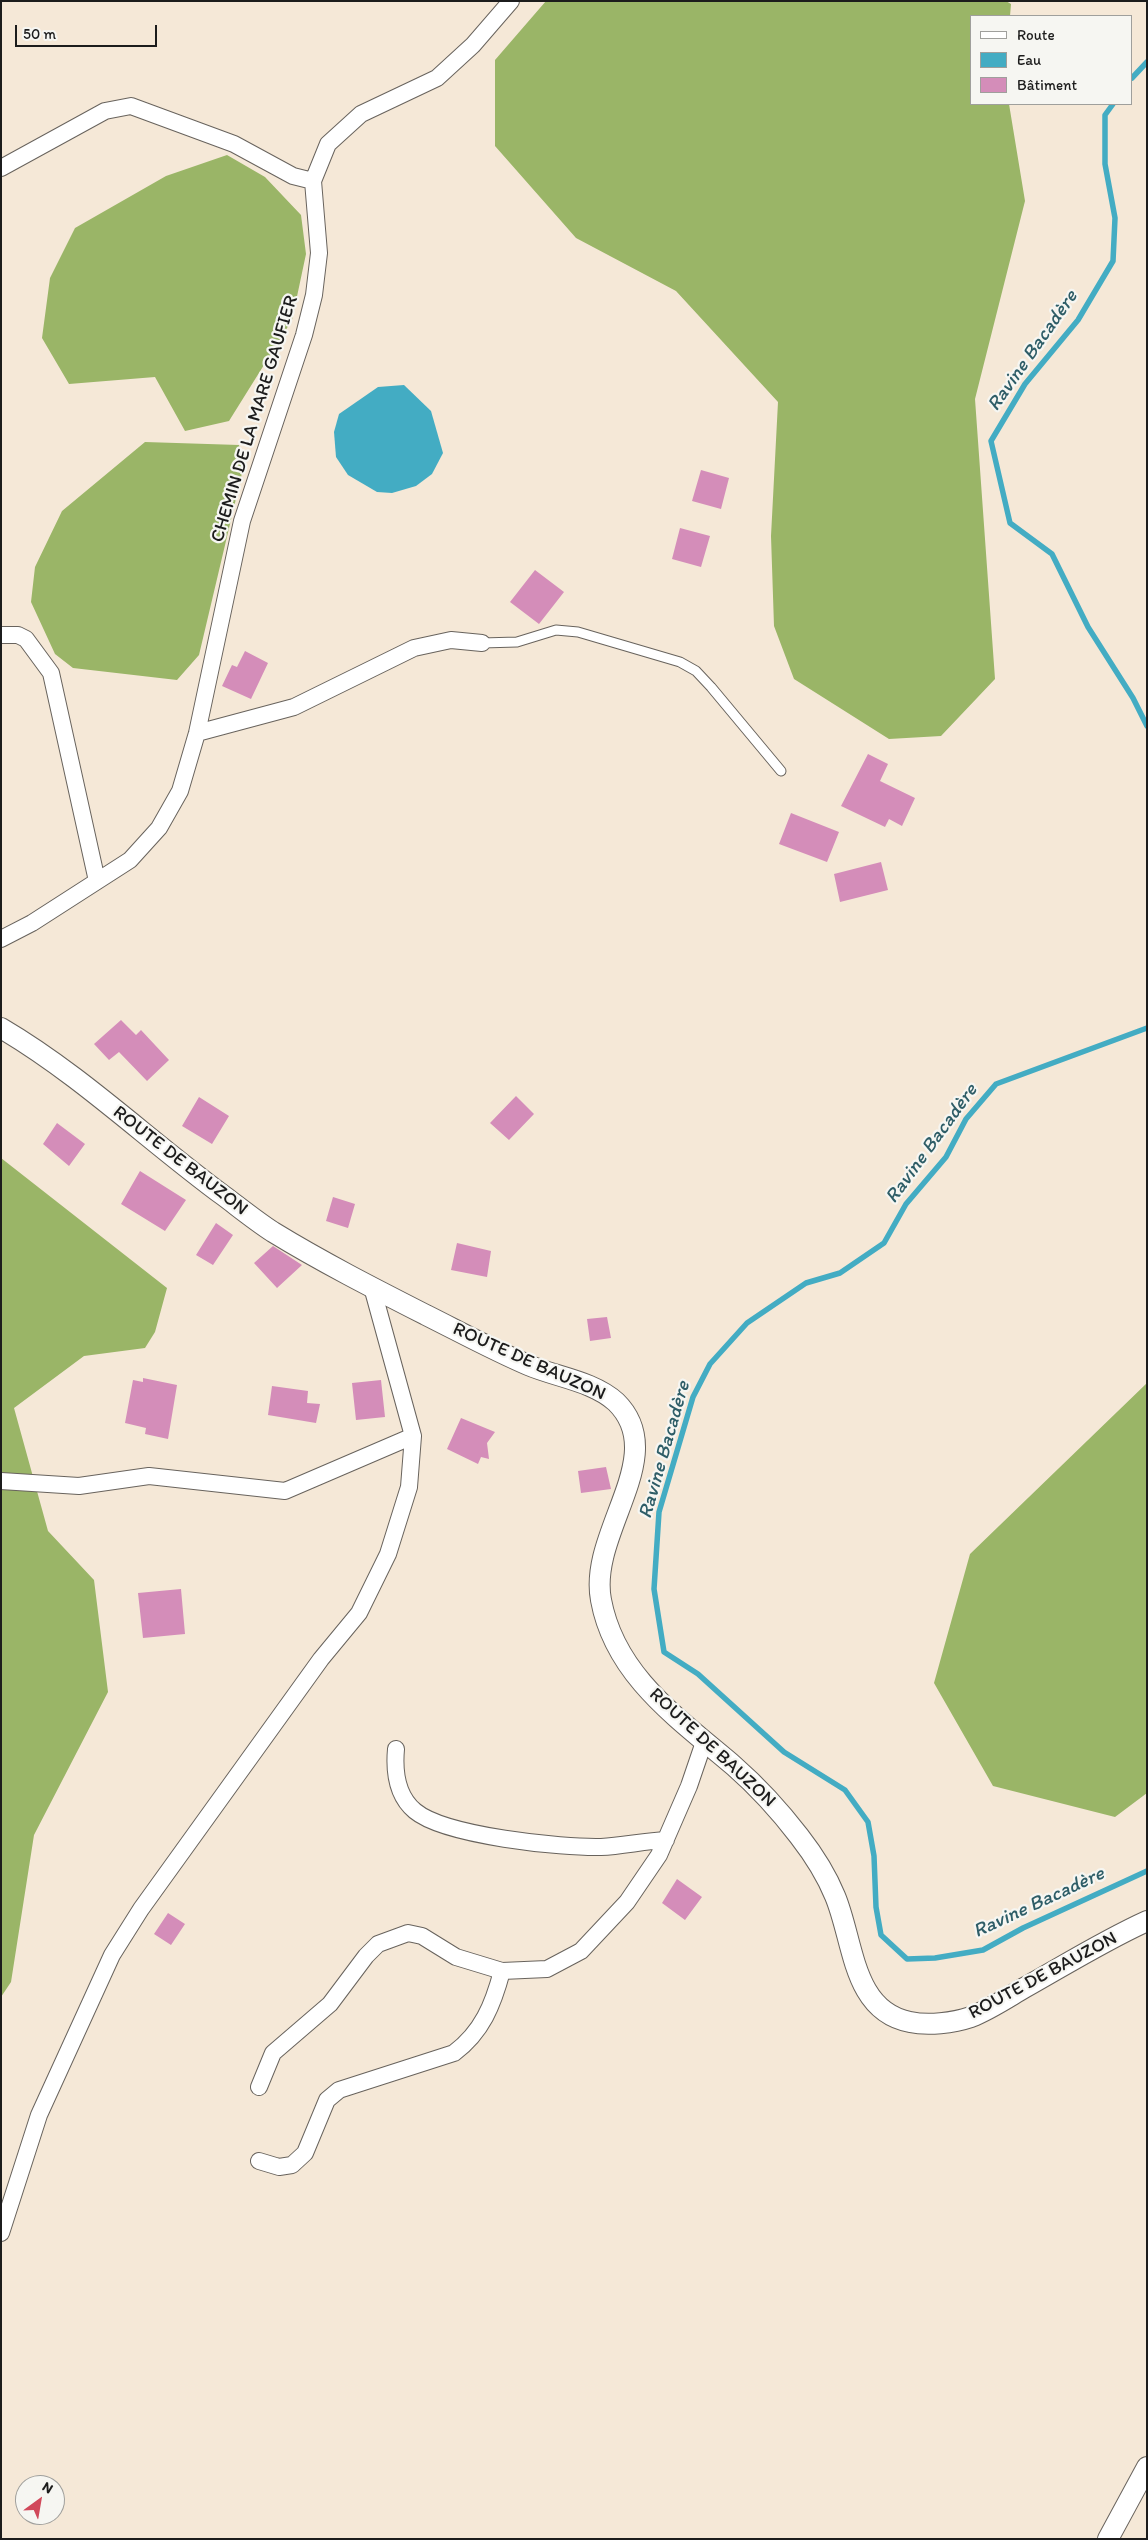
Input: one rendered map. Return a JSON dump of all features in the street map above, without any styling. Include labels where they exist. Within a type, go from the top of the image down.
[{"type":"street","name":"CHEMIN DE LA MARE GAUFIER","points":[[1,939],[32,923],[130,860],[159,828],[180,791],[197,733],[242,521],[304,335],[314,295],[319,253],[313,180],[328,144],[360,114],[437,78],[473,45],[511,1]]},
{"type":"street","points":[[1,168],[105,111],[131,106],[234,144],[294,176],[313,180]]},
{"type":"street","points":[[1,635],[18,635],[26,639],[51,673],[98,881]]},
{"type":"street","points":[[197,733],[294,707],[414,648],[451,640],[482,643]]},
{"type":"street","name":"ROUTE DE BAUZON","points":[[1,1028],[36,1048],[70,1073],[181,1164],[270,1230],[372,1287],[528,1365],[602,1392],[616,1403],[625,1414],[634,1436],[636,1454],[634,1469],[606,1542],[599,1567],[600,1598],[609,1626],[630,1667],[672,1716],[770,1799],[808,1847],[836,1897],[864,1988],[880,2010],[894,2018],[915,2024],[968,2018],[1147,1921]]},
{"type":"street","points":[[1,2232],[40,2115],[112,1955],[140,1909],[321,1659],[359,1613],[388,1554],[409,1487],[413,1436],[372,1287]]},
{"type":"street","points":[[1,1481],[80,1486],[149,1476],[285,1491],[413,1436]]},
{"type":"street","points":[[259,2087],[273,2053],[330,2004],[366,1956],[378,1944],[408,1934],[422,1936],[456,1957],[502,1971],[547,1969],[581,1951],[627,1902],[659,1854],[689,1786],[704,1742]]},
{"type":"street","points":[[396,1749],[394,1772],[403,1796],[415,1811],[434,1821],[460,1830],[536,1843],[567,1846],[603,1847],[640,1841],[666,1840]]},
{"type":"street","points":[[259,2161],[279,2167],[292,2165],[305,2153],[327,2100],[338,2090],[454,2053],[470,2041],[495,1999],[502,1971]]},
{"type":"street","points":[[1108,2539],[1147,2467]]},
{"type":"lane","points":[[482,643],[517,642],[556,630],[578,632],[680,662],[696,671],[711,687],[781,771]]},
{"type":"green space","points":[[546,1],[1006,1],[1011,4],[1010,15],[970,15],[970,105],[1009,105],[1025,201],[975,399],[995,679],[941,736],[889,739],[794,679],[774,626],[771,536],[778,402],[676,291],[576,238],[495,146],[495,60]]},
{"type":"green space","points":[[227,155],[265,177],[301,215],[306,254],[292,320],[229,421],[185,431],[155,377],[69,384],[42,338],[50,278],[75,228],[166,176]]},
{"type":"green space","points":[[145,442],[239,445],[243,469],[199,655],[177,680],[73,668],[55,654],[31,602],[35,567],[62,511]]},
{"type":"green space","points":[[1,1158],[167,1288],[155,1332],[145,1348],[84,1356],[14,1408],[48,1531],[94,1580],[108,1692],[34,1835],[11,1982],[1,1997]]},
{"type":"green space","points":[[1147,1383],[1147,1793],[1115,1817],[993,1786],[934,1683],[970,1554]]},
{"type":"water","points":[[404,385],[431,411],[443,453],[432,474],[416,486],[392,493],[377,492],[348,475],[336,457],[334,432],[339,414],[378,387]]},
{"type":"building","points":[[701,470],[729,478],[721,509],[692,501]]},
{"type":"building","points":[[680,528],[710,536],[701,567],[672,559]]},
{"type":"building","points":[[535,570],[564,592],[539,624],[510,602]]},
{"type":"building","points":[[245,651],[268,663],[251,699],[222,686],[232,665],[237,667]]},
{"type":"building","points":[[868,754],[888,764],[880,781],[915,798],[902,826],[889,819],[885,827],[841,806]]},
{"type":"building","points":[[791,813],[839,832],[827,862],[779,844]]},
{"type":"building","points":[[881,862],[888,890],[840,902],[834,874]]},
{"type":"building","points":[[121,1020],[136,1035],[141,1030],[169,1060],[147,1081],[119,1052],[109,1060],[94,1044]]},
{"type":"building","points":[[516,1096],[534,1114],[509,1140],[490,1123]]},
{"type":"building","points":[[199,1097],[229,1116],[212,1144],[182,1126]]},
{"type":"building","points":[[57,1123],[85,1144],[69,1166],[43,1144]]},
{"type":"building","points":[[140,1171],[186,1200],[165,1231],[121,1204]]},
{"type":"building","points":[[333,1197],[355,1204],[348,1228],[326,1221]]},
{"type":"building","points":[[216,1223],[233,1235],[213,1265],[196,1255]]},
{"type":"building","points":[[457,1243],[491,1251],[487,1277],[451,1270]]},
{"type":"building","points":[[273,1246],[302,1265],[277,1288],[254,1263]]},
{"type":"building","points":[[607,1317],[611,1338],[590,1341],[587,1319]]},
{"type":"building","points":[[143,1378],[177,1385],[168,1439],[145,1434],[146,1428],[125,1423],[133,1380],[143,1382]]},
{"type":"building","points":[[381,1380],[385,1417],[356,1420],[352,1383]]},
{"type":"building","points":[[272,1386],[308,1391],[307,1403],[320,1404],[316,1423],[268,1415]]},
{"type":"building","points":[[461,1418],[495,1432],[487,1443],[489,1459],[481,1457],[478,1464],[447,1449]]},
{"type":"building","points":[[606,1467],[611,1489],[581,1493],[578,1471]]},
{"type":"building","points":[[181,1589],[185,1634],[143,1638],[138,1593]]},
{"type":"building","points":[[677,1879],[702,1897],[685,1920],[662,1903]]},
{"type":"building","points":[[168,1913],[185,1924],[171,1945],[154,1934]]},
{"type":"waterway","name":"Ravine Bacadère","points":[[1133,77],[1147,62]]},
{"type":"waterway","name":"Ravine Bacadère","points":[[1112,105],[1105,115],[1105,164],[1115,218],[1113,261],[1078,320],[1025,384],[991,441],[1010,523],[1052,554],[1088,627],[1133,698],[1147,726]]},
{"type":"waterway","name":"Ravine Bacadère","points":[[1147,1028],[996,1084],[966,1119],[946,1157],[906,1204],[884,1243],[840,1273],[806,1283],[747,1323],[710,1364],[693,1397],[659,1512],[654,1589],[664,1652],[698,1674],[784,1752],[845,1790],[868,1822],[874,1856],[876,1907],[881,1935],[907,1959],[935,1958],[983,1950],[1023,1928],[1147,1871]]}]
